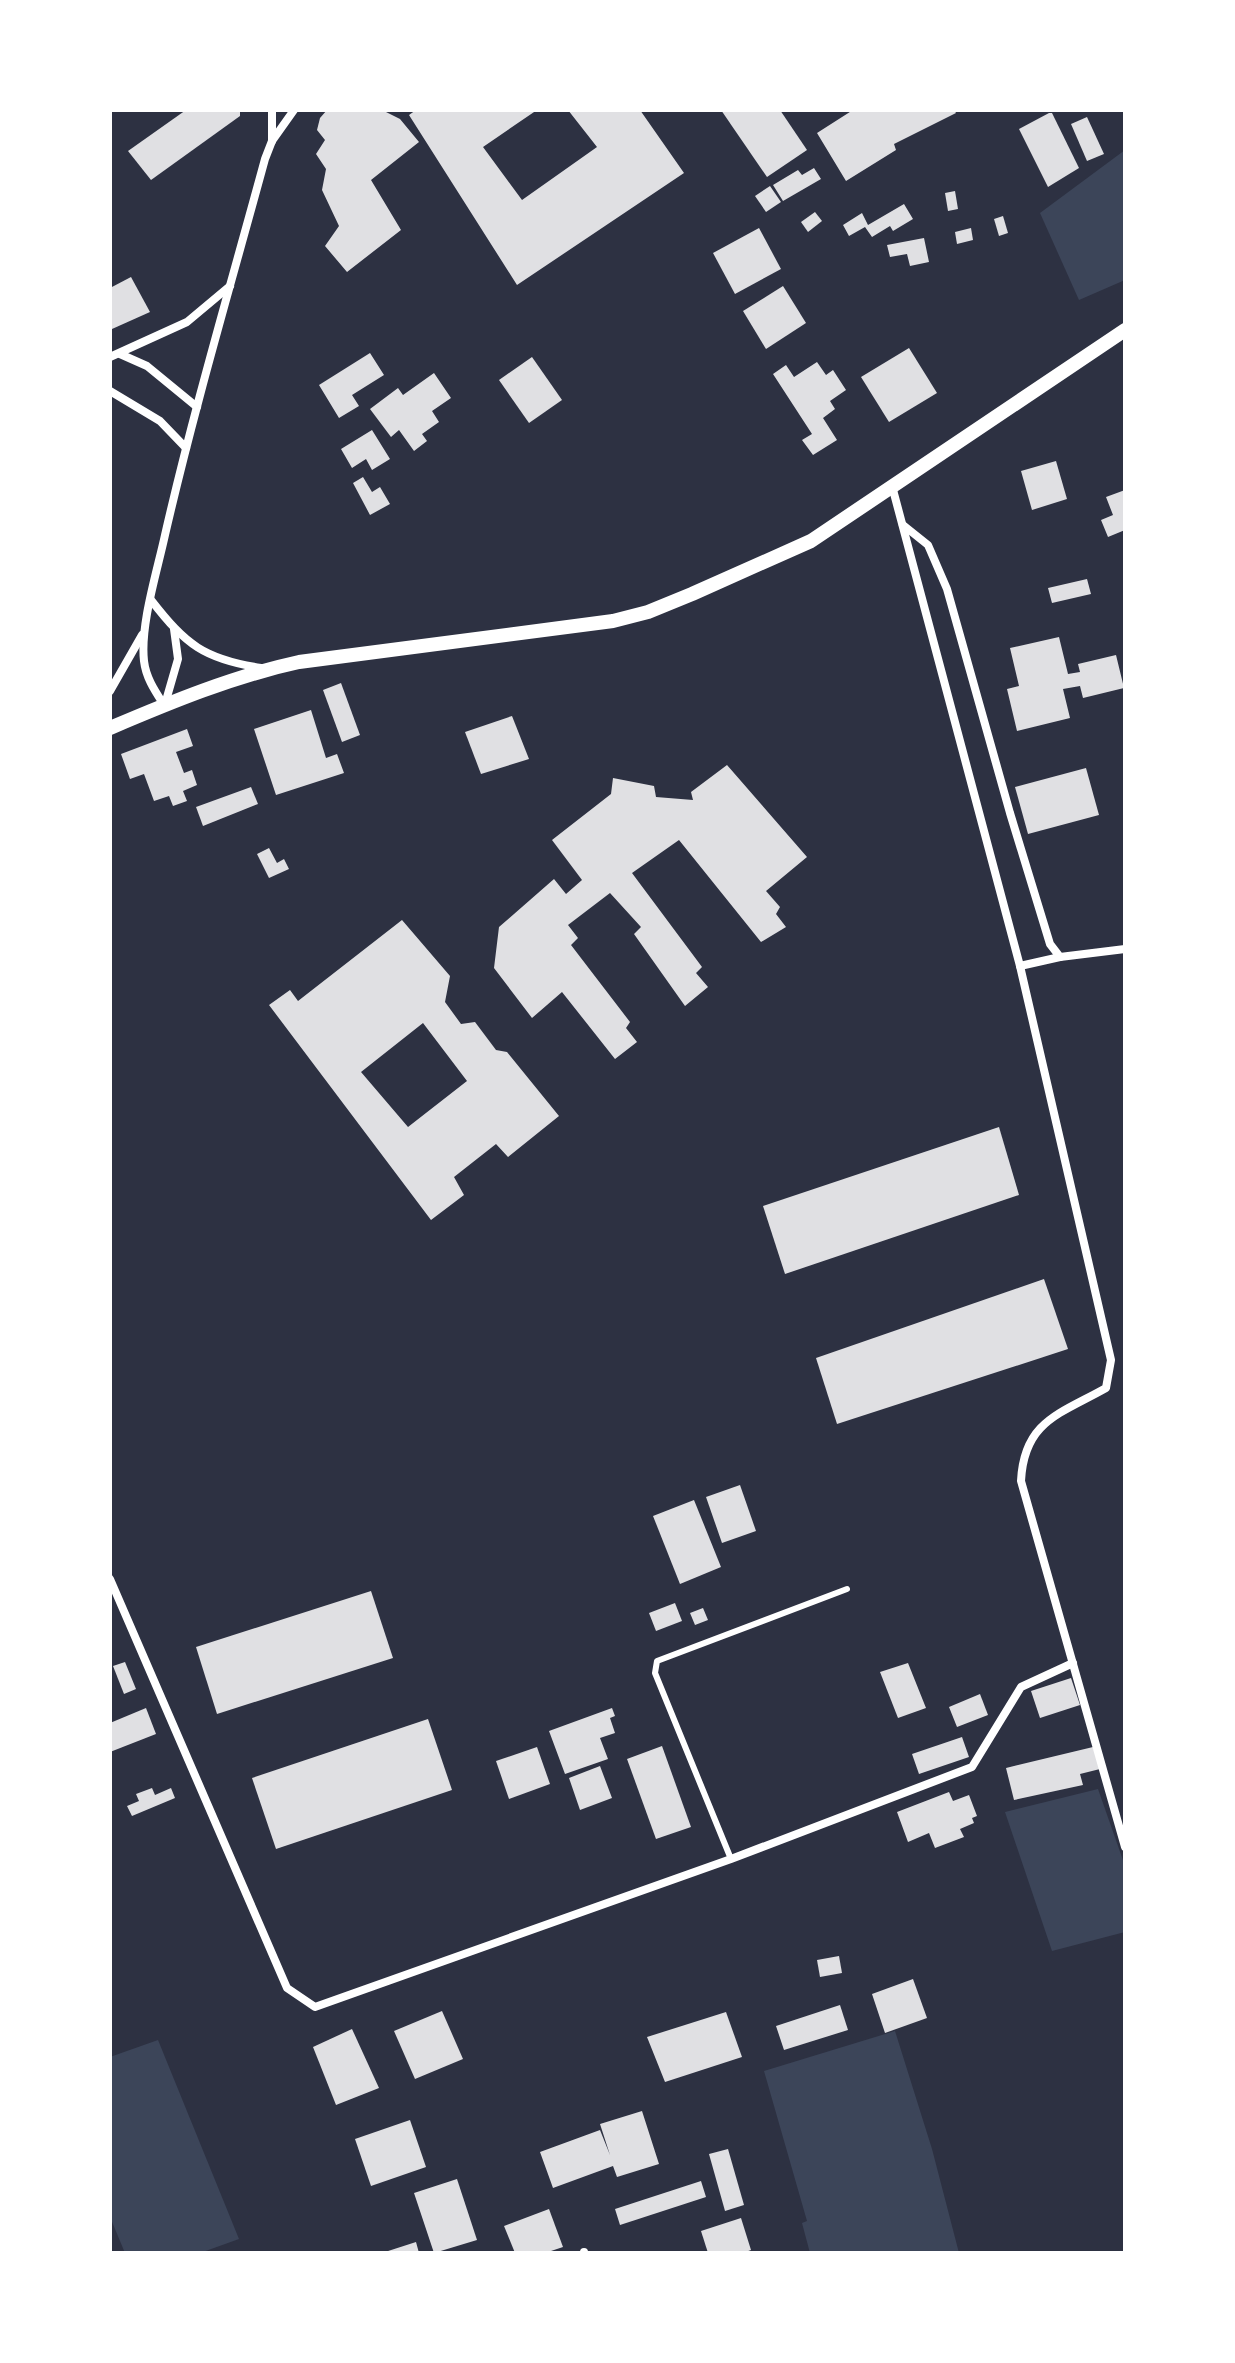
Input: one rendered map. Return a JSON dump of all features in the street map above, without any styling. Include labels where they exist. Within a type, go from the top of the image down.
[{"type":"street","points":[[164,705],[150,683],[144,662],[144,630],[186,448],[272,141],[272,110]]},
{"type":"street","points":[[272,141],[294,110]]},
{"type":"street","points":[[115,355],[187,322],[230,286]]},
{"type":"street","points":[[110,728],[164,705],[266,669],[299,662],[613,621],[648,612],[811,541],[1125,330]]},
{"type":"street","points":[[115,355],[147,366],[197,407]]},
{"type":"street","points":[[110,391],[160,421],[186,448]]},
{"type":"street","points":[[892,486],[1020,966],[1111,1360],[1106,1388],[1045,1423],[1030,1439],[1022,1458],[1021,1481],[1125,1847]]},
{"type":"street","points":[[902,525],[928,545],[947,589],[1042,923],[1050,944],[1060,957]]},
{"type":"street","points":[[151,600],[174,629],[200,649],[225,662],[266,669]]},
{"type":"street","points":[[164,705],[178,659],[174,629]]},
{"type":"street","points":[[110,691],[144,630]]},
{"type":"street","points":[[1020,966],[1060,957],[1125,949]]},
{"type":"street","points":[[110,1579],[287,1988],[315,2007],[731,1859],[972,1767],[1021,1687],[1073,1663]]},
{"type":"lane","points":[[731,1859],[655,1673],[657,1661],[847,1589]]},
{"type":"shaded area","points":[[1125,150],[1125,280],[1079,300],[1040,213]]},
{"type":"shaded area","points":[[1098,1789],[1125,1866],[1125,1932],[1052,1951],[1005,1812]]},
{"type":"shaded area","points":[[895,2031],[932,2149],[959,2253],[810,2253],[802,2223],[807,2221],[764,2071]]},
{"type":"shaded area","points":[[158,2040],[239,2239],[200,2253],[125,2253],[110,2217],[110,2057]]},
{"type":"building","points":[[186,110],[240,110],[240,116],[151,180],[128,151]]},
{"type":"building","points":[[327,110],[384,111],[400,119],[419,142],[371,180],[401,230],[347,272],[325,246],[339,226],[322,190],[326,169],[316,154],[325,140],[317,130],[320,118]]},
{"type":"building","points":[[416,110],[537,110],[483,147],[522,200],[597,147],[568,110],[640,110],[684,173],[517,285],[409,115]]},
{"type":"building","points":[[721,110],[780,110],[807,150],[767,177]]},
{"type":"building","points":[[853,110],[954,110],[956,113],[894,144],[896,150],[846,181],[817,133]]},
{"type":"building","points":[[1052,113],[1079,168],[1048,187],[1019,129]]},
{"type":"building","points":[[1087,117],[1104,154],[1087,161],[1071,124]]},
{"type":"building","points":[[814,168],[821,179],[783,201],[773,185],[798,170],[802,175]]},
{"type":"building","points":[[770,186],[781,202],[766,212],[755,196]]},
{"type":"building","points":[[955,191],[958,209],[948,211],[945,193]]},
{"type":"building","points":[[904,204],[913,219],[893,231],[890,226],[872,237],[865,227],[849,236],[843,225],[862,213],[868,225]]},
{"type":"building","points":[[815,212],[822,221],[808,232],[801,222]]},
{"type":"building","points":[[1003,216],[1008,233],[999,236],[994,219]]},
{"type":"building","points":[[759,228],[781,269],[735,294],[713,253]]},
{"type":"building","points":[[971,228],[973,240],[957,244],[955,232]]},
{"type":"building","points":[[924,238],[929,262],[910,266],[907,254],[890,257],[887,245]]},
{"type":"building","points":[[131,277],[150,312],[112,329],[110,288]]},
{"type":"building","points":[[783,286],[806,323],[766,349],[743,311]]},
{"type":"building","points":[[909,348],[937,393],[889,422],[861,377]]},
{"type":"building","points":[[370,353],[384,375],[352,395],[359,406],[339,418],[319,385]]},
{"type":"building","points":[[532,357],[562,400],[529,423],[499,380]]},
{"type":"building","points":[[817,362],[826,375],[833,370],[846,390],[830,401],[835,409],[823,418],[837,440],[813,455],[802,440],[812,434],[773,374],[786,365],[794,377]]},
{"type":"building","points":[[434,373],[451,398],[432,411],[439,422],[422,434],[427,441],[414,451],[399,430],[391,437],[370,409],[398,388],[403,395]]},
{"type":"building","points":[[372,430],[390,459],[372,470],[366,459],[352,468],[341,449]]},
{"type":"building","points":[[1056,461],[1067,499],[1032,510],[1021,471]]},
{"type":"building","points":[[363,477],[372,492],[380,487],[390,504],[370,515],[353,483]]},
{"type":"building","points":[[1125,490],[1125,530],[1108,537],[1101,520],[1113,515],[1106,497]]},
{"type":"building","points":[[1087,579],[1091,594],[1052,603],[1048,588]]},
{"type":"building","points":[[1059,637],[1068,674],[1080,672],[1078,664],[1116,655],[1124,688],[1083,698],[1080,686],[1063,689],[1070,718],[1017,731],[1007,689],[1019,686],[1010,648]]},
{"type":"building","points":[[341,683],[360,735],[342,742],[323,690]]},
{"type":"building","points":[[311,710],[326,758],[337,754],[344,773],[276,795],[254,729]]},
{"type":"building","points":[[512,716],[529,759],[481,774],[465,732]]},
{"type":"building","points":[[187,729],[193,746],[176,752],[184,773],[192,770],[197,785],[183,791],[187,801],[173,806],[169,796],[154,801],[144,774],[130,779],[121,754]]},
{"type":"building","points":[[727,765],[807,857],[766,891],[780,907],[776,914],[786,927],[761,942],[679,840],[632,873],[702,967],[696,973],[708,987],[685,1006],[634,934],[641,927],[610,893],[568,925],[578,938],[571,945],[630,1022],[626,1028],[637,1042],[615,1059],[562,992],[532,1018],[494,968],[499,927],[554,879],[566,894],[582,880],[552,840],[611,794],[613,778],[654,786],[656,797],[693,800],[691,792]]},
{"type":"building","points":[[1086,768],[1099,815],[1028,834],[1015,787]]},
{"type":"building","points":[[251,787],[258,804],[203,826],[196,807]]},
{"type":"building","points":[[269,848],[277,863],[284,859],[289,869],[269,878],[257,854]]},
{"type":"building","points":[[402,920],[450,976],[445,1002],[461,1024],[475,1022],[496,1050],[507,1052],[559,1116],[508,1157],[496,1144],[454,1177],[464,1195],[431,1220],[269,1005],[290,990],[298,1001]],"holes":[[[423,1023],[467,1081],[408,1127],[361,1072]]]},
{"type":"building","points":[[999,1127],[1019,1195],[785,1274],[763,1206]]},
{"type":"building","points":[[1044,1279],[1068,1349],[837,1424],[816,1358]]},
{"type":"building","points":[[740,1485],[756,1531],[722,1543],[706,1497]]},
{"type":"building","points":[[694,1500],[721,1567],[680,1584],[653,1516]]},
{"type":"building","points":[[371,1591],[393,1658],[217,1714],[196,1647]]},
{"type":"building","points":[[675,1603],[682,1621],[656,1631],[649,1613]]},
{"type":"building","points":[[703,1608],[708,1620],[695,1625],[690,1613]]},
{"type":"building","points":[[125,1662],[136,1689],[124,1694],[113,1666]]},
{"type":"building","points":[[908,1663],[926,1708],[898,1718],[880,1672]]},
{"type":"building","points":[[1071,1678],[1080,1705],[1040,1718],[1031,1691]]},
{"type":"building","points":[[980,1694],[988,1715],[957,1727],[949,1707]]},
{"type":"building","points":[[146,1708],[156,1734],[110,1752],[110,1723]]},
{"type":"building","points":[[612,1708],[615,1716],[610,1718],[615,1733],[600,1738],[608,1759],[565,1774],[549,1731]]},
{"type":"building","points":[[428,1719],[452,1790],[276,1849],[252,1778]]},
{"type":"building","points":[[962,1737],[969,1757],[919,1774],[912,1754]]},
{"type":"building","points":[[662,1746],[691,1827],[656,1839],[627,1759]]},
{"type":"building","points":[[537,1747],[550,1784],[509,1799],[496,1761]]},
{"type":"building","points":[[1093,1747],[1100,1769],[1080,1774],[1083,1785],[1014,1800],[1006,1768]]},
{"type":"building","points":[[600,1766],[612,1798],[580,1810],[569,1778]]},
{"type":"building","points":[[152,1788],[155,1795],[171,1788],[175,1798],[132,1816],[127,1806],[139,1801],[136,1794]]},
{"type":"building","points":[[949,1792],[953,1801],[969,1795],[977,1816],[972,1818],[974,1823],[960,1829],[964,1837],[935,1848],[929,1833],[908,1842],[897,1812]]},
{"type":"building","points":[[839,1956],[842,1973],[820,1977],[817,1960]]},
{"type":"building","points":[[913,1979],[927,2018],[885,2033],[872,1994]]},
{"type":"building","points":[[840,2005],[848,2030],[784,2050],[776,2026]]},
{"type":"building","points":[[442,2011],[463,2059],[415,2079],[394,2031]]},
{"type":"building","points":[[726,2012],[742,2057],[665,2082],[647,2037]]},
{"type":"building","points":[[352,2029],[379,2088],[336,2105],[313,2047]]},
{"type":"building","points":[[642,2111],[659,2164],[617,2177],[613,2166],[553,2188],[540,2152],[600,2130],[610,2155],[600,2124]]},
{"type":"building","points":[[410,2120],[426,2167],[371,2186],[355,2139]]},
{"type":"building","points":[[728,2149],[744,2205],[725,2211],[709,2154]]},
{"type":"building","points":[[457,2179],[477,2240],[434,2253],[414,2193]]},
{"type":"building","points":[[701,2181],[706,2197],[620,2225],[615,2209]]},
{"type":"building","points":[[549,2209],[563,2247],[545,2253],[515,2253],[504,2226]]},
{"type":"building","points":[[741,2218],[751,2250],[743,2253],[708,2253],[701,2231]]},
{"type":"building","points":[[416,2242],[419,2253],[385,2253],[385,2252]]}]
